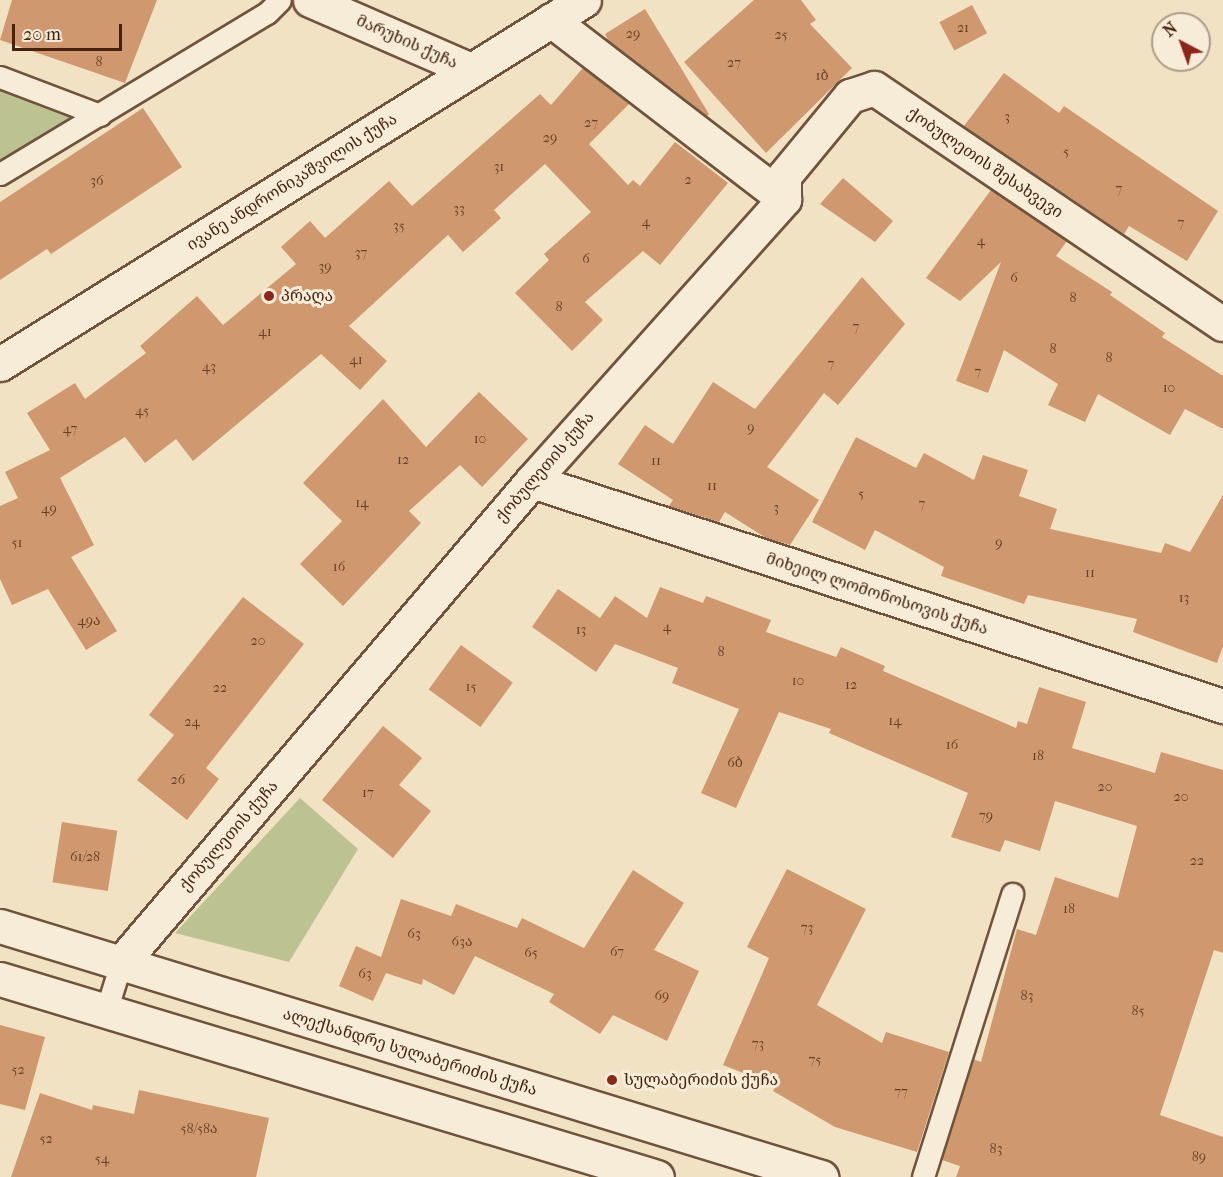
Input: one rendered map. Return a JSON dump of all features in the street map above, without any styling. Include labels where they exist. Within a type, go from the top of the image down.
[{"type":"street","name":"მარუხის ქუჩა","points":[[310,0],[471,70]]},
{"type":"street","name":"ივანე ანდრონიკაშვილის ქუჩა","points":[[0,364],[584,0]]},
{"type":"street","points":[[551,20],[784,199]]},
{"type":"street","name":"ქობულეთის შესახვევი","points":[[784,199],[784,176],[850,96],[874,88],[1223,324]]},
{"type":"street","name":"ქობულეთის ქუჩა","points":[[121,963],[532,481],[784,199]]},
{"type":"street","name":"მიხეილ ლომონოსოვის ქუჩა","points":[[532,481],[1223,706]]},
{"type":"street","name":"ალექსანდრე სულაბერიძის ქუჩა","points":[[0,926],[821,1177]]},
{"type":"street","points":[[0,979],[642,1175]]},
{"type":"lane","points":[[0,174],[267,13],[280,0]]},
{"type":"lane","points":[[0,77],[100,115]]},
{"type":"lane","points":[[923,1177],[1012,894]]},
{"type":"lane","points":[[106,1011],[121,963]]},
{"type":"green space","points":[[0,77],[100,115],[0,174]]},
{"type":"green space","points":[[300,798],[358,849],[289,962],[175,933]]},
{"type":"building","points":[[12,0],[157,0],[125,83],[0,40]]},
{"type":"building","points":[[754,0],[801,0],[816,20],[810,24],[852,68],[766,153],[684,62]]},
{"type":"building","points":[[972,5],[987,33],[954,51],[939,22]]},
{"type":"building","points":[[645,9],[709,114],[707,116],[608,40],[605,34]]},
{"type":"building","points":[[583,68],[629,104],[589,144],[628,185],[633,180],[640,186],[675,142],[728,183],[660,265],[643,251],[585,302],[603,320],[572,351],[515,293],[549,260],[544,254],[591,212],[545,164],[494,210],[501,218],[463,252],[448,235],[349,326],[387,361],[360,390],[321,354],[193,461],[176,439],[145,463],[125,437],[60,478],[94,545],[71,557],[117,631],[86,650],[48,589],[12,605],[0,579],[0,506],[18,498],[5,472],[50,450],[27,413],[75,383],[85,399],[146,353],[140,346],[197,296],[223,325],[296,264],[281,247],[310,221],[325,238],[389,181],[412,206],[540,94],[551,105]]},
{"type":"building","points":[[1004,73],[1059,113],[1064,106],[1218,211],[1187,261],[1129,226],[1124,234],[964,126]]},
{"type":"building","points":[[143,108],[182,167],[51,254],[47,249],[0,280],[0,202]]},
{"type":"building","points":[[843,178],[893,221],[875,242],[820,204]]},
{"type":"building","points":[[991,190],[1067,241],[1056,256],[1112,292],[1110,295],[1165,333],[1162,337],[1223,376],[1223,429],[1185,409],[1170,435],[1098,394],[1085,422],[1048,405],[1058,384],[1004,350],[988,393],[956,381],[1001,262],[960,301],[926,278]]},
{"type":"building","points":[[862,277],[905,324],[838,405],[824,393],[767,467],[819,500],[790,545],[766,538],[725,512],[719,522],[669,506],[673,500],[618,464],[645,425],[673,444],[713,382],[755,409]]},
{"type":"building","points":[[479,392],[528,439],[482,487],[460,465],[409,511],[421,523],[343,606],[300,564],[342,521],[303,483],[383,399],[426,447]]},
{"type":"building","points":[[856,437],[916,468],[924,453],[974,480],[983,455],[1028,470],[1019,496],[1057,509],[1050,529],[1161,553],[1165,543],[1190,552],[1223,495],[1223,646],[1217,663],[1133,632],[1137,619],[1028,595],[1024,604],[941,576],[944,567],[875,530],[865,550],[812,522]]},
{"type":"building","points":[[660,587],[703,603],[706,596],[771,620],[766,632],[836,657],[841,647],[885,666],[883,671],[1016,728],[1018,721],[1027,724],[1039,687],[1086,702],[1072,748],[1155,773],[1161,752],[1223,770],[1223,953],[1214,950],[1160,1115],[1223,1137],[1223,1177],[956,1177],[960,1166],[942,1160],[973,1059],[981,1062],[1017,929],[1036,935],[1055,877],[1118,898],[1137,826],[1055,801],[1040,851],[1005,840],[1000,852],[951,837],[968,793],[829,733],[831,729],[779,712],[736,808],[701,793],[739,709],[672,683],[678,668],[615,644],[596,672],[532,627],[558,589],[600,618],[615,596],[647,618]]},
{"type":"building","points":[[243,597],[304,644],[206,768],[219,779],[187,820],[137,780],[174,735],[149,715]]},
{"type":"building","points":[[461,645],[513,683],[480,727],[429,689]]},
{"type":"building","points":[[383,726],[422,758],[399,785],[431,811],[393,858],[322,800]]},
{"type":"building","points":[[62,822],[117,831],[108,891],[52,882]]},
{"type":"building","points":[[787,869],[866,909],[817,1005],[882,1043],[886,1032],[949,1052],[917,1152],[835,1127],[773,1091],[776,1086],[723,1065],[769,958],[747,947]]},
{"type":"building","points":[[633,870],[684,903],[654,950],[699,971],[667,1041],[613,1015],[600,1034],[549,1002],[554,994],[475,956],[454,995],[423,979],[422,985],[386,973],[373,1001],[339,986],[356,946],[381,957],[401,899],[451,916],[456,904],[517,928],[522,918],[584,948]]},
{"type":"building","points":[[0,1025],[45,1037],[25,1110],[0,1104]]},
{"type":"building","points":[[139,1090],[269,1118],[256,1177],[11,1177],[40,1093],[92,1110],[93,1105],[134,1114]]},
{"type":"place","name":"პრაღა","points":[[269,296]]},
{"type":"place","name":"სულაბერიძის ქუჩა","points":[[612,1080]]}]
